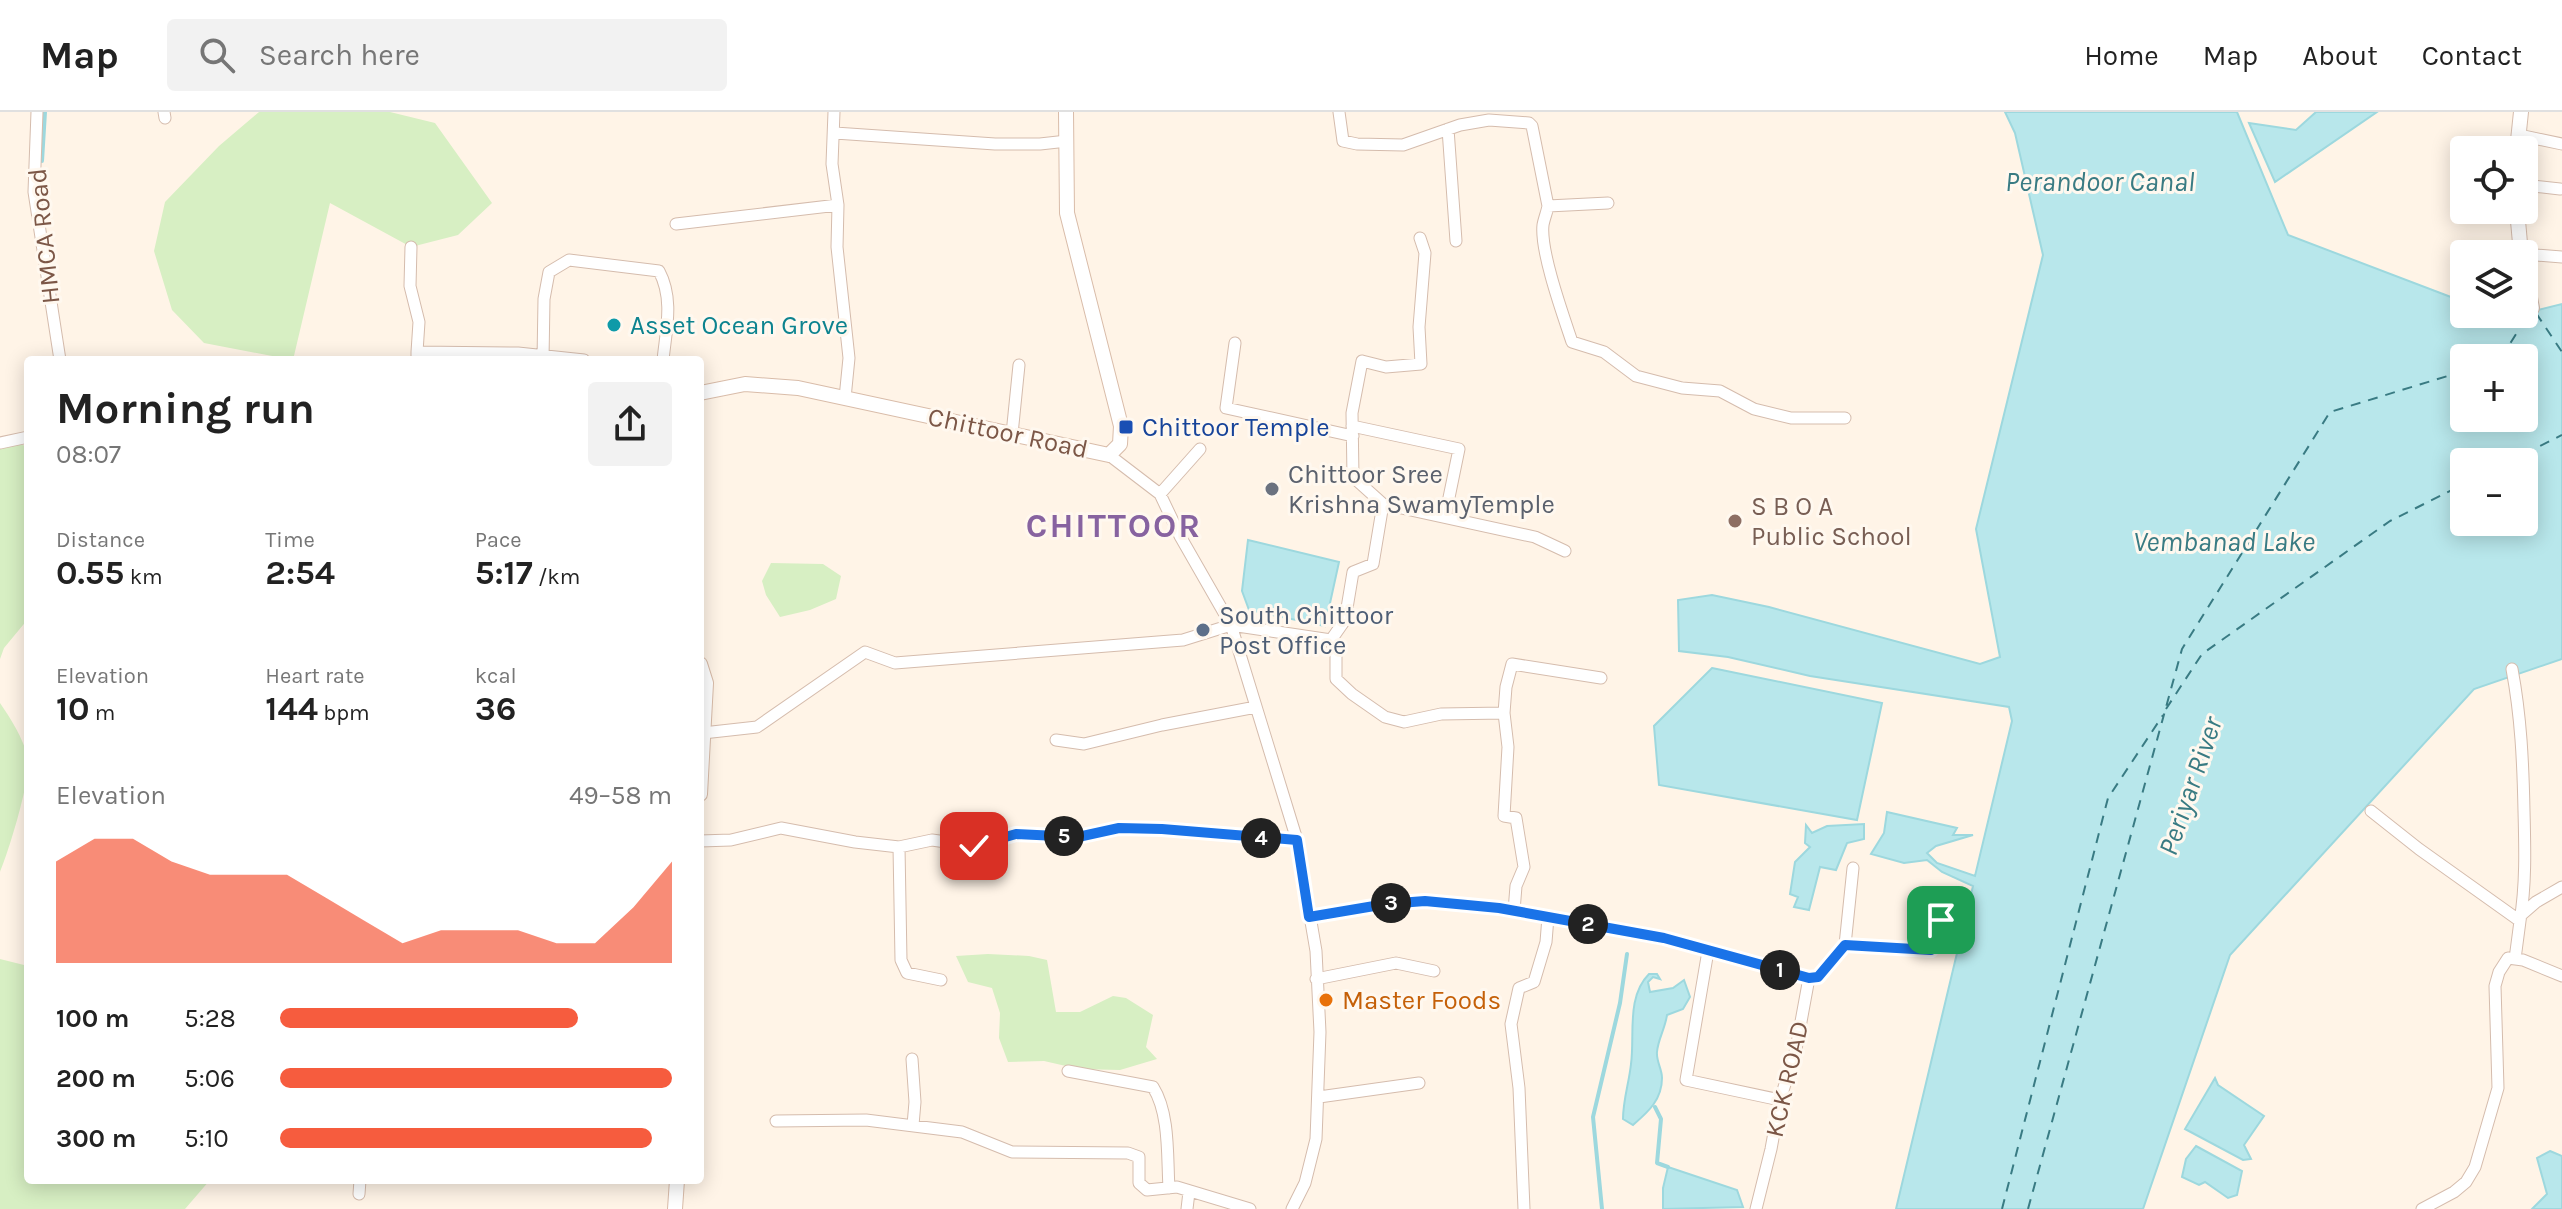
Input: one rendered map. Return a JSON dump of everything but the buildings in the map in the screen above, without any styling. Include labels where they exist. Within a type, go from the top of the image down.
[{"type":"main road","name":"Chittoor Road","points":[[704,392],[745,384],[798,388],[1109,455],[1120,444],[1121,426],[1067,213],[1066,112]]},
{"type":"main road","points":[[2519,136],[2521,112]]},
{"type":"main road","points":[[704,677],[704,716]]},
{"type":"main road","points":[[675,1209],[677,1184]]},
{"type":"street","name":"HMCA Road","points":[[37,112],[34,192],[59,356]]},
{"type":"street","points":[[834,112],[832,164],[838,205],[837,247],[849,358],[845,398]]},
{"type":"street","points":[[1339,112],[1343,141],[1349,143],[1403,145],[1448,129],[1489,120],[1524,122],[1532,126]]},
{"type":"street","points":[[1533,112],[1532,126],[1548,206],[1543,226],[1548,257],[1572,342],[1604,352],[1636,376],[1682,388],[1720,391],[1754,409],[1791,418],[1845,418]]},
{"type":"street","points":[[1448,129],[1456,241]]},
{"type":"street","points":[[835,133],[995,144],[1067,141]]},
{"type":"street","points":[[2538,143],[2562,144]]},
{"type":"street","points":[[2538,187],[2560,189]]},
{"type":"street","points":[[1548,206],[1608,203]]},
{"type":"street","points":[[676,224],[838,205]]},
{"type":"street","points":[[1420,238],[1425,253],[1419,327],[1421,364],[1386,367],[1362,361],[1352,413],[1353,477],[1383,504],[1535,537],[1565,551]]},
{"type":"street","points":[[411,247],[410,286],[419,322],[417,356]]},
{"type":"street","points":[[2538,255],[2562,257]]},
{"type":"street","points":[[543,356],[544,299],[549,272],[569,260],[659,271],[668,301],[663,356]]},
{"type":"street","points":[[1235,343],[1226,408],[1459,449],[1445,517]]},
{"type":"street","points":[[1012,434],[1019,365]]},
{"type":"street","points":[[0,443],[24,438]]},
{"type":"street","points":[[1160,494],[1200,449]]},
{"type":"street","points":[[1109,455],[1160,494],[1231,625],[1297,840],[1316,951],[1320,1032],[1319,1097],[1313,1154],[1305,1183],[1292,1209]]},
{"type":"street","points":[[1331,640],[1345,620],[1353,572],[1373,564],[1383,504]]},
{"type":"street","points":[[704,733],[757,727],[865,652],[895,663],[1183,640],[1231,625],[1331,640]]},
{"type":"street","points":[[1331,640],[1336,655],[1336,679],[1385,717],[1404,722],[1441,714],[1504,713]]},
{"type":"street","points":[[1514,911],[1516,886],[1524,867],[1516,818],[1504,816],[1508,758],[1504,713],[1512,664],[1601,678]]},
{"type":"street","points":[[2512,669],[2521,718],[2525,863],[2515,959]]},
{"type":"street","points":[[1056,740],[1084,744],[1256,707]]},
{"type":"street","points":[[2371,811],[2419,849],[2520,918]]},
{"type":"street","points":[[704,841],[731,840],[781,828],[899,847],[932,840],[974,846],[1016,834],[1078,837],[1119,828],[1297,840]]},
{"type":"street","points":[[899,847],[901,960],[907,973],[941,980]]},
{"type":"street","points":[[1309,917],[1425,901],[1514,911],[1650,935],[1809,978],[1818,977],[1845,945],[1853,868]]},
{"type":"street","points":[[2520,918],[2536,902],[2562,887]]},
{"type":"street","points":[[1524,1209],[1519,1088],[1511,1024],[1519,988],[1534,982],[1546,942],[1548,917]]},
{"type":"street","points":[[1845,945],[1931,950],[1941,920]]},
{"type":"street","points":[[1708,951],[1686,1080],[1780,1100]]},
{"type":"street","points":[[2422,1209],[2454,1192],[2466,1182],[2475,1167],[2498,1088],[2495,986],[2499,972],[2508,958],[2523,960],[2562,976]]},
{"type":"street","points":[[1316,979],[1396,963],[1434,971]]},
{"type":"street","name":"KCK ROAD","points":[[1756,1209],[1780,1100],[1796,1049],[1809,978]]},
{"type":"street","points":[[912,1059],[913,1125]]},
{"type":"street","points":[[1068,1071],[1153,1087],[1159,1097],[1162,1114],[1169,1188]]},
{"type":"street","points":[[1319,1097],[1419,1083]]},
{"type":"street","points":[[776,1121],[866,1120],[913,1125],[962,1132],[1012,1152],[1128,1153],[1139,1157],[1139,1183],[1147,1190],[1177,1187],[1250,1209]]},
{"type":"street","points":[[359,1194],[360,1184]]},
{"type":"street","points":[[1187,1209],[1189,1192]]},
{"type":"green space","points":[[259,112],[390,112],[435,123],[492,203],[458,235],[411,247],[330,203],[294,356],[272,356],[204,343],[172,310],[154,251],[165,202],[219,146]]},
{"type":"green space","points":[[24,445],[24,624],[4,648],[0,659],[0,448]]},
{"type":"green space","points":[[771,563],[823,564],[841,576],[836,599],[810,610],[780,617],[766,595],[762,581]]},
{"type":"green space","points":[[0,703],[24,746],[24,790],[0,872]]},
{"type":"green space","points":[[988,954],[1047,960],[1056,1012],[1080,1012],[1113,996],[1126,998],[1153,1015],[1146,1047],[1157,1059],[1120,1070],[1079,1069],[1044,1061],[1008,1062],[999,1038],[1000,1013],[992,988],[968,982],[956,956]]},
{"type":"green space","points":[[0,959],[24,965],[24,1184],[207,1184],[185,1209],[0,1209]]},
{"type":"water","name":"Vembanad Lake","points":[[2005,112],[2237,112],[2288,235],[2450,297],[2450,328],[2538,328],[2538,310],[2562,304],[2562,659],[2474,689],[2230,955],[2143,1209],[1896,1209],[1973,886],[1942,872],[1927,860],[1904,863],[1871,854],[1884,833],[1887,812],[1957,828],[1953,835],[1973,835],[1936,846],[1927,853],[1937,863],[1975,876],[2012,721],[2009,707],[1810,676],[1728,657],[1679,651],[1678,600],[1712,595],[1769,607],[1980,664],[2000,657],[1976,529],[2043,255],[2015,133]]},
{"type":"water","points":[[2316,112],[2377,112],[2275,182],[2249,123],[2296,130]]},
{"type":"water","points":[[1248,540],[1339,562],[1325,626],[1249,610],[1242,591]]},
{"type":"water","points":[[1712,668],[1882,703],[1857,820],[1659,785],[1654,726]]},
{"type":"water","points":[[1864,824],[1864,839],[1847,843],[1836,870],[1820,867],[1809,910],[1794,907],[1798,897],[1790,894],[1795,862],[1810,847],[1805,843],[1806,825],[1812,833],[1827,826]]},
{"type":"water","points":[[1649,974],[1657,974],[1660,979],[1653,977],[1648,982],[1650,992],[1673,988],[1684,980],[1690,997],[1683,1009],[1667,1015],[1657,1052],[1662,1078],[1660,1093],[1649,1110],[1633,1125],[1623,1119],[1631,1064],[1634,1005]]},
{"type":"water","points":[[2215,1078],[2218,1085],[2264,1116],[2244,1145],[2251,1159],[2243,1160],[2185,1129]]},
{"type":"water","points":[[2196,1146],[2242,1171],[2237,1195],[2228,1198],[2205,1182],[2199,1185],[2182,1177],[2186,1159]]},
{"type":"water","points":[[2550,1151],[2562,1156],[2562,1209],[2532,1209],[2547,1194],[2537,1158]]},
{"type":"water","points":[[1668,1167],[1737,1190],[1743,1207],[1663,1209],[1663,1188]]},
{"type":"waterway","points":[[42,161],[45,112]]},
{"type":"waterway","points":[[1602,1209],[1593,1117],[1620,1003],[1627,954]]},
{"type":"waterway","points":[[1655,1107],[1661,1119],[1657,1163],[1668,1167]]},
{"type":"ferry route","points":[[2538,316],[2562,352]]},
{"type":"ferry route","points":[[2510,344],[2520,328]]},
{"type":"ferry route","points":[[2028,1209],[2182,649],[2330,412],[2450,375]]},
{"type":"ferry route","points":[[2536,448],[2562,435]]},
{"type":"ferry route","points":[[2166,709],[2202,654],[2390,521],[2450,491]]},
{"type":"ferry route","points":[[2002,1209],[2108,798],[2163,715]]},
{"type":"place","name":"Asset Ocean Grove","points":[[614,325]]},
{"type":"place","name":"Chittoor Temple","points":[[1126,427]]},
{"type":"place","name":"Chittoor Sree Krishna SwamyTemple","points":[[1272,489]]},
{"type":"place","name":"S B O A Public School","points":[[1735,521]]},
{"type":"place","name":"South Chittoor Post Office","points":[[1203,630]]},
{"type":"place","name":"Master Foods","points":[[1326,1000]]},
{"type":"district","name":"CHITTOOR","points":[[1114,526]]},
{"type":"route","points":[[974,846],[1016,834],[1078,837],[1119,828],[1297,840],[1309,917],[1425,901],[1499,908],[1664,938],[1809,978],[1818,977],[1845,945],[1931,950],[1941,920]]},
{"type":"water label","name":"Perandoor Canal","points":[[2100,181]]},
{"type":"water label","name":"Periyar River","points":[[2190,786]]}]
